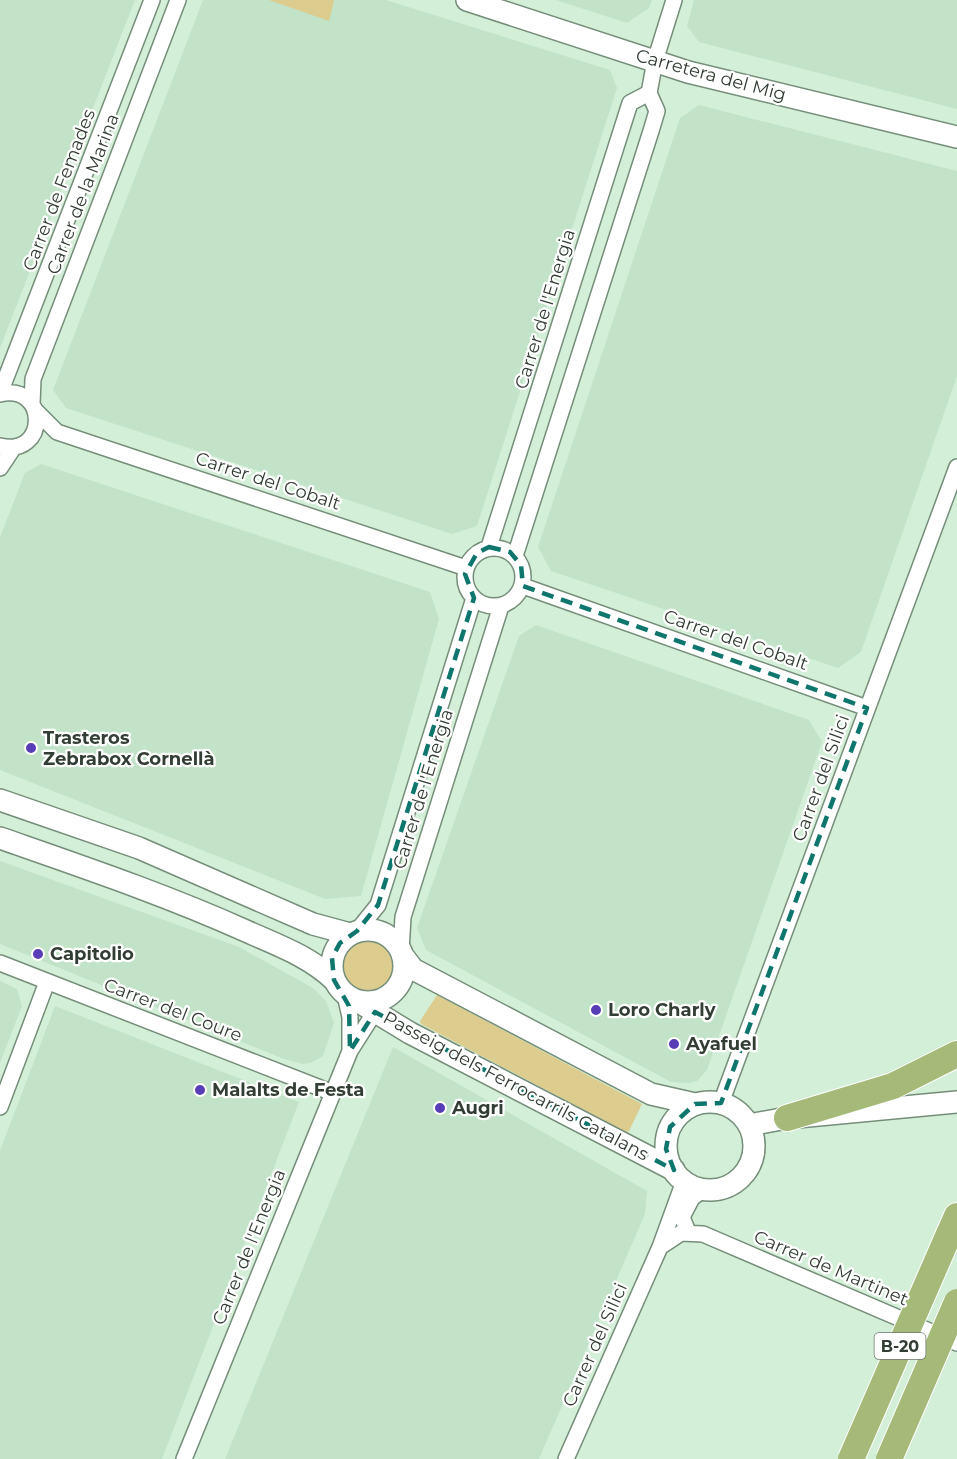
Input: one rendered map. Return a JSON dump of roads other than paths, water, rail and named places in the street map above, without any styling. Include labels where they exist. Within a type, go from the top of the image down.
[{"type":"highway","points":[[787,1118],[893,1086],[957,1054]]},
{"type":"highway","name":"B-20","points":[[851,1459],[953,1225]]},
{"type":"highway","name":"B-20","points":[[889,1459],[957,1302]]},
{"type":"main road","name":"Carretera del Mig","points":[[467,0],[702,75],[957,137]]},
{"type":"main road","points":[[0,800],[139,848],[313,924],[353,933],[370,930],[383,933],[393,940],[413,969],[651,1094],[695,1104],[721,1103],[741,1113],[749,1125],[755,1145],[753,1159],[747,1171],[725,1188],[704,1190],[679,1175],[667,1155],[668,1132],[680,1113],[695,1104]]},
{"type":"main road","name":"Passeig dels Ferrocarrils Catalans","points":[[0,838],[128,882],[300,955],[395,1024],[679,1175]]},
{"type":"main road","points":[[353,933],[339,943],[333,954],[331,967],[359,998],[392,994],[401,981],[404,966],[402,953]]},
{"type":"main road","points":[[749,1125],[787,1118],[957,1102]]},
{"type":"street","name":"Carrer de Femades","points":[[0,394],[152,0]]},
{"type":"street","name":"Carrer de la Marina","points":[[32,437],[37,424],[33,379],[178,0]]},
{"type":"street","points":[[515,556],[657,111],[649,93],[655,61],[674,0]]},
{"type":"street","name":"Carrer de l'Energia","points":[[489,547],[630,103],[649,93]]},
{"type":"street","points":[[0,394],[21,395],[34,407]]},
{"type":"street","name":"Carrer del Cobalt","points":[[34,407],[57,432],[466,568]]},
{"type":"street","name":"Carrer del Cobalt","points":[[7,447],[32,437],[57,432]]},
{"type":"street","points":[[0,468],[7,447]]},
{"type":"street","name":"Carrer del Silici","points":[[721,1103],[957,467]]},
{"type":"street","points":[[489,547],[504,549],[515,556],[524,574],[523,586],[517,596],[501,606],[486,605],[474,598],[466,584],[466,568],[477,553],[489,547]]},
{"type":"street","name":"Carrer del Cobalt","points":[[523,586],[867,708]]},
{"type":"street","name":"Carrer de l'Energia","points":[[353,933],[378,905],[474,598]]},
{"type":"street","name":"Carrer de l'Energia","points":[[402,953],[402,922],[501,606]]},
{"type":"street","name":"Carrer del Coure","points":[[0,963],[333,1093]]},
{"type":"street","points":[[0,1107],[47,982]]},
{"type":"street","name":"Carrer de l'Energia","points":[[351,1051],[350,1017],[359,998]]},
{"type":"street","name":"Carrer de l'Energia","points":[[184,1459],[351,1051],[359,998]]},
{"type":"street","name":"Carrer de l'Energia","points":[[351,1051],[375,1031],[395,1024]]},
{"type":"street","name":"Carrer del Silici","points":[[566,1459],[660,1246],[679,1175]]},
{"type":"street","points":[[660,1246],[677,1234],[688,1232],[682,1217],[692,1198],[704,1190]]},
{"type":"street","name":"Carrer de Martinet","points":[[688,1232],[703,1234],[957,1343]]},
{"type":"place","name":"Trasteros Zebrabox Cornellà","points":[[31,748]]},
{"type":"place","name":"Capitolio","points":[[38,954]]},
{"type":"place","name":"Loro Charly","points":[[596,1010]]},
{"type":"place","name":"Ayafuel","points":[[674,1044]]},
{"type":"place","name":"Malalts de Festa","points":[[200,1090]]},
{"type":"place","name":"Augri","points":[[440,1108]]}]
